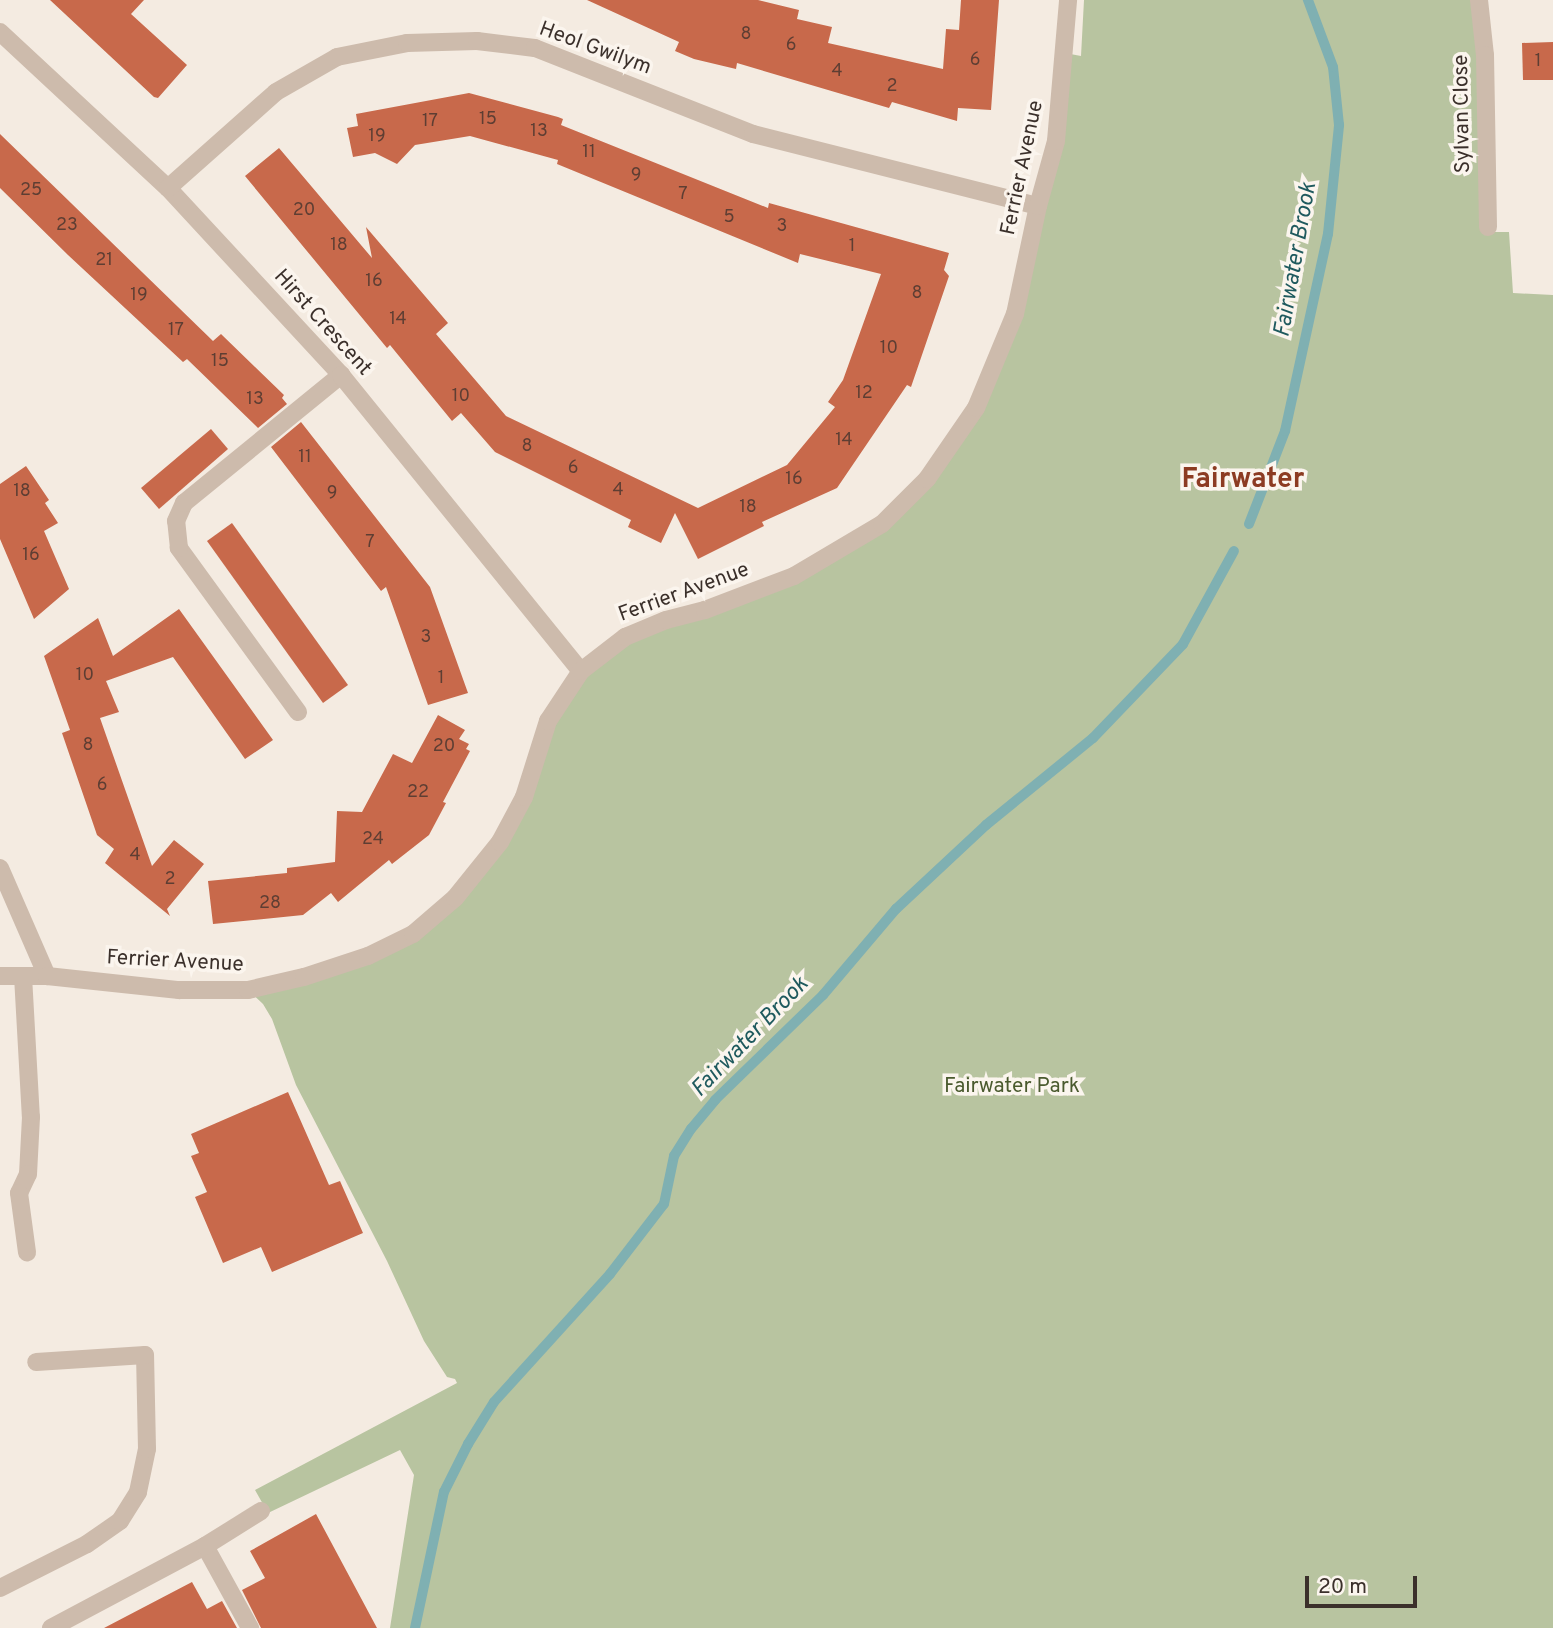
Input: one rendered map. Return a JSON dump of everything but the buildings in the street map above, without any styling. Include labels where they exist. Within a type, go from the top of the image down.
[{"type":"street","name":"Ferrier Avenue","points":[[0,976],[47,975],[179,990],[248,990],[304,977],[368,956],[413,934],[455,898],[500,842],[524,797],[548,721],[581,671],[625,637],[794,576],[882,524],[927,479],[976,408],[1016,314],[1038,206],[1056,141],[1068,0]]},
{"type":"street","name":"Sylvan Close","points":[[1479,0],[1485,55],[1488,227]]},
{"type":"street","name":"Hirst Crescent","points":[[0,32],[168,188],[341,375],[581,671]]},
{"type":"street","name":"Heol Gwilym","points":[[168,188],[276,92],[337,57],[407,43],[477,41],[536,48],[753,134],[1038,206]]},
{"type":"street","points":[[298,712],[179,548],[176,522],[184,503],[341,375]]},
{"type":"street","points":[[0,868],[47,975]]},
{"type":"street","points":[[23,975],[31,1116],[27,1174],[19,1193],[27,1252]]},
{"type":"street","points":[[0,1588],[87,1544],[120,1521],[138,1492],[147,1449],[145,1355],[36,1363]]},
{"type":"street","points":[[51,1628],[205,1546],[261,1511]]},
{"type":"street","points":[[205,1546],[250,1628]]},
{"type":"green space","name":"Fairwater Park","points":[[1084,0],[1479,0],[1488,232],[1509,232],[1513,293],[1553,295],[1553,1628],[390,1628],[414,1475],[400,1450],[268,1513],[255,1490],[457,1383],[455,1379],[447,1377],[424,1341],[387,1261],[296,1085],[272,1019],[263,1004],[248,990],[413,934],[500,842],[548,721],[581,671],[625,637],[705,610],[882,524],[976,408],[1015,314],[1065,53],[1081,56]]},
{"type":"waterway","name":"Fairwater Brook","points":[[1249,524],[1285,431],[1328,234],[1339,125],[1333,67],[1308,0]]},
{"type":"waterway","name":"Fairwater Brook","points":[[415,1628],[444,1492],[468,1444],[494,1402],[610,1274],[664,1204],[674,1156],[691,1129],[715,1100],[823,995],[896,909],[986,825],[1093,738],[1183,644],[1234,551]]},
{"type":"district","name":"Fairwater","points":[[1243,480]]}]
